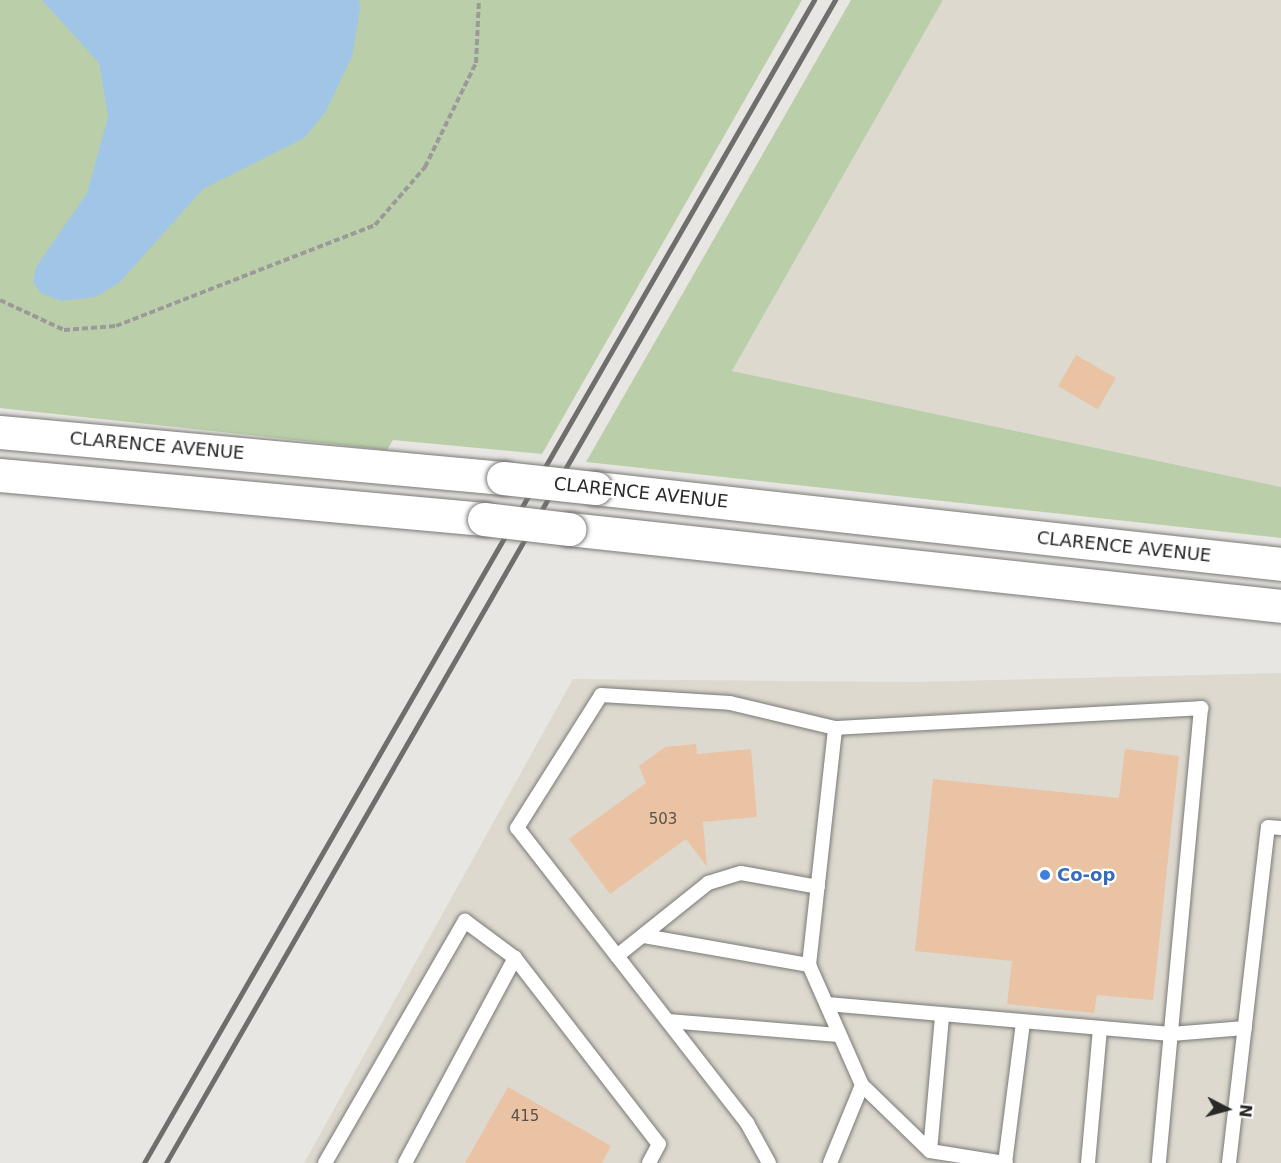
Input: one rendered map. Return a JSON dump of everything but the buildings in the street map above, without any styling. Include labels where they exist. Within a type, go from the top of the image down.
[{"type":"main road","name":"CLARENCE AVENUE","points":[[0,432],[503,478],[1281,564]]},
{"type":"main road","points":[[0,475],[484,519],[1281,606]]},
{"type":"lane","points":[[769,1163],[747,1123],[517,828],[592,702],[601,695],[615,694],[730,703],[835,728],[1201,708],[1159,1163]]},
{"type":"lane","points":[[835,728],[809,965],[862,1085],[930,1151],[1005,1163],[1023,1023]]},
{"type":"lane","points":[[1229,1163],[1268,827],[1281,828]]},
{"type":"lane","points":[[617,956],[708,883],[719,879],[741,873],[818,887]]},
{"type":"lane","points":[[325,1163],[465,921],[515,958],[659,1144],[649,1163]]},
{"type":"lane","points":[[644,936],[809,965]]},
{"type":"lane","points":[[405,1163],[515,958]]},
{"type":"lane","points":[[827,1004],[942,1017],[1171,1034],[1245,1028]]},
{"type":"lane","points":[[930,1151],[942,1017]]},
{"type":"lane","points":[[668,1021],[838,1035]]},
{"type":"lane","points":[[1088,1163],[1100,1029]]},
{"type":"lane","points":[[830,1163],[862,1085]]},
{"type":"path","points":[[0,300],[64,330],[116,326],[375,225],[425,167],[476,63],[479,0]]},
{"type":"shaded area","points":[[943,0],[1281,0],[1281,487],[732,371]]},
{"type":"shaded area","points":[[1281,673],[1281,1163],[304,1163],[573,679],[913,682]]},
{"type":"green space","points":[[0,0],[802,0],[542,454],[393,440],[387,450],[0,408]]},
{"type":"green space","points":[[851,0],[943,0],[732,371],[1281,487],[1281,538],[586,462]]},
{"type":"water","points":[[42,0],[359,0],[360,9],[352,56],[326,111],[304,138],[203,189],[119,283],[95,297],[61,301],[41,293],[33,282],[36,267],[87,193],[108,117],[99,63]]},
{"type":"railway","points":[[144,1163],[814,0]]},
{"type":"railway","points":[[166,1163],[835,0]]},
{"type":"place","name":"Co-op","points":[[1045,875]]}]
